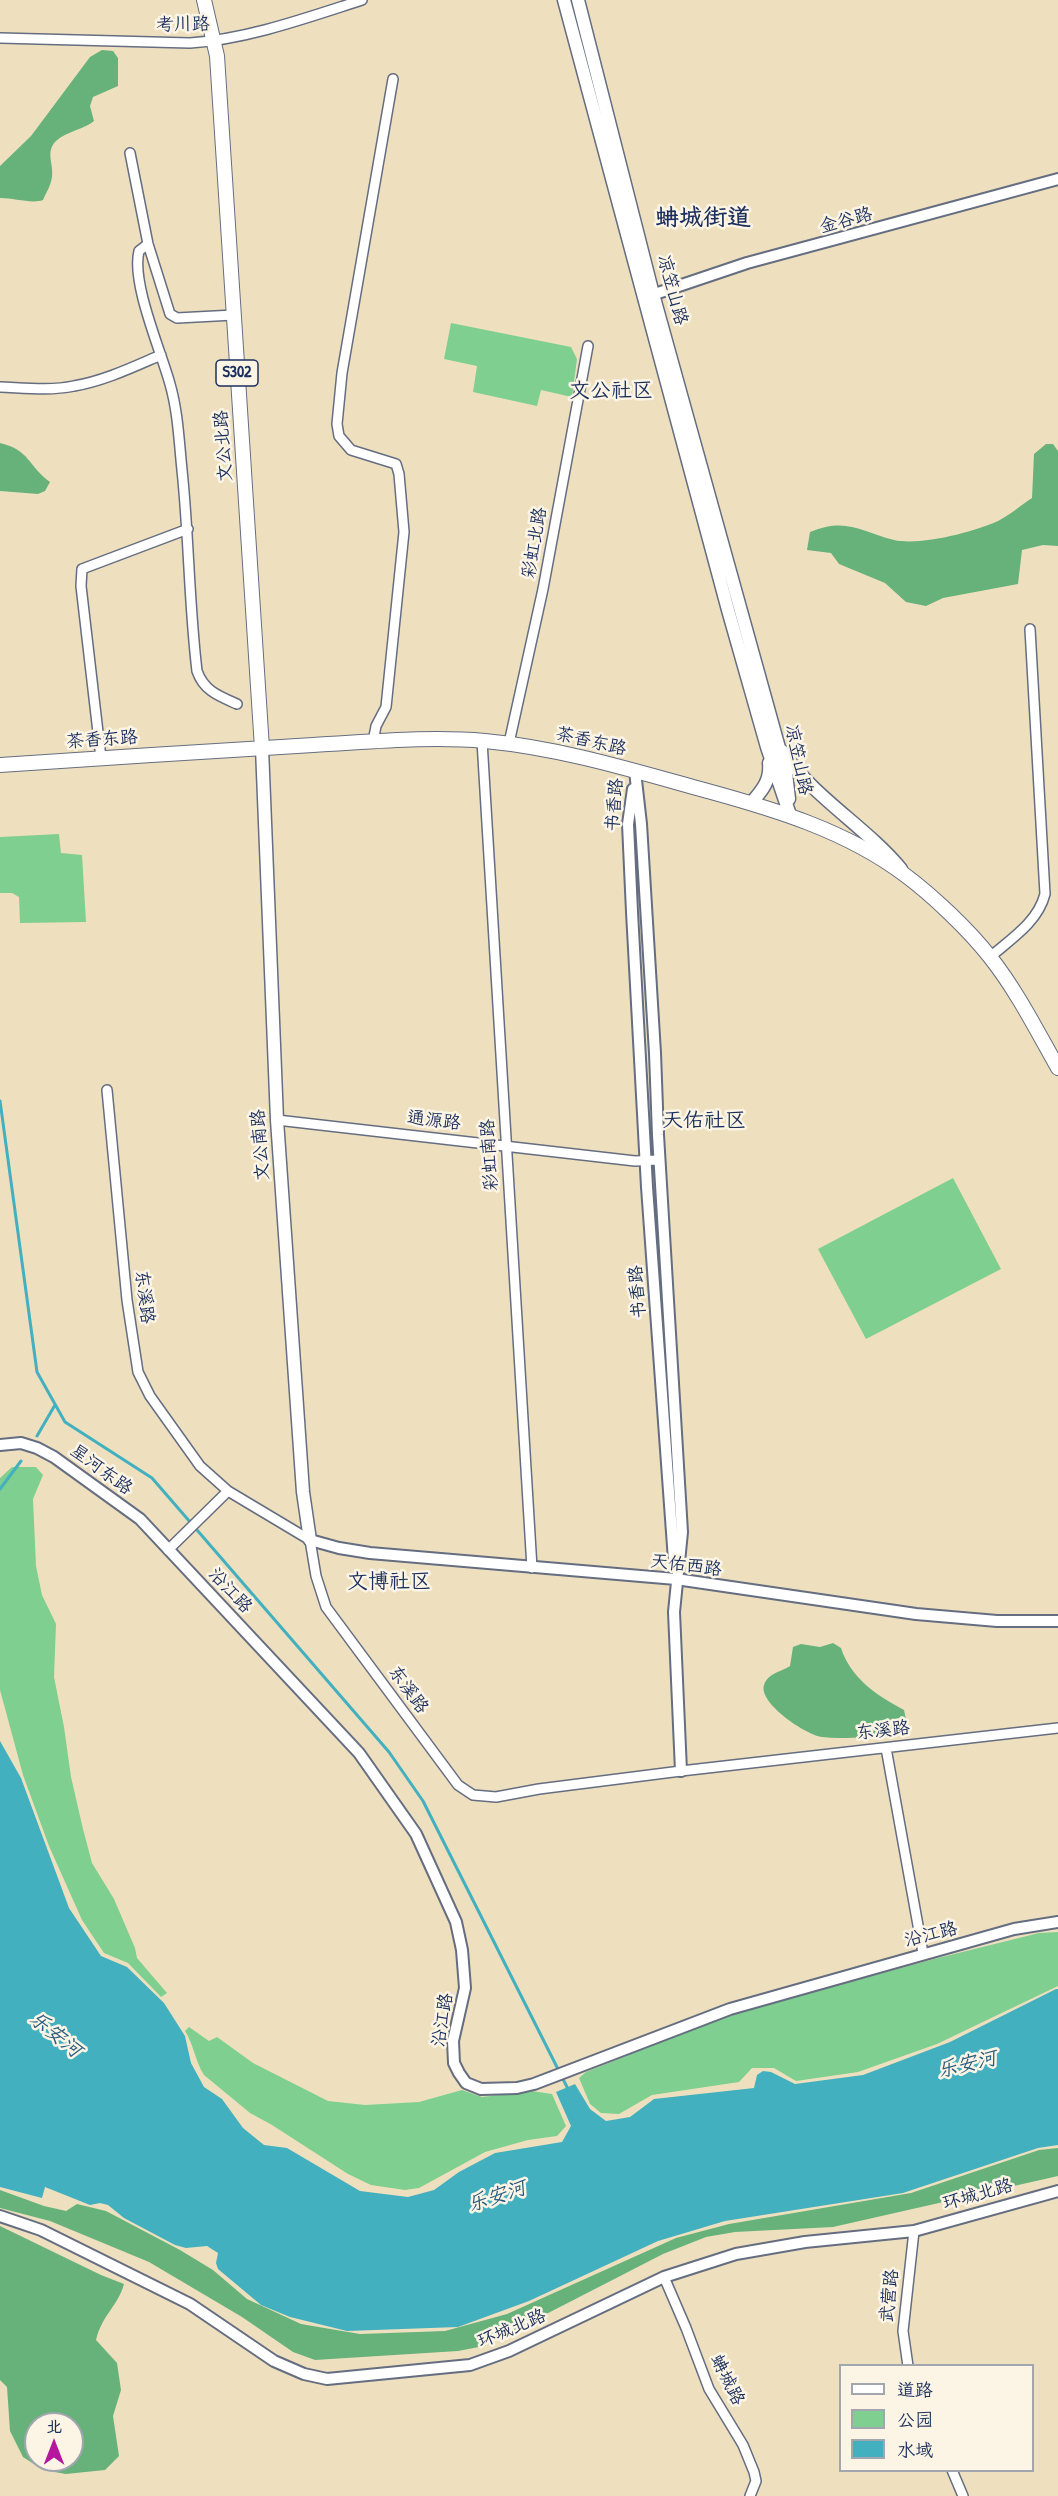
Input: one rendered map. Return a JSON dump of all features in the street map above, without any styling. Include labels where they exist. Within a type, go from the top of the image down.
[{"type":"main road","name":"文公北路","points":[[204,0],[215,41],[262,748]]},
{"type":"main road","name":"凉笠山路","points":[[564,0],[648,296],[790,815]]},
{"type":"main road","name":"凉笠山路","points":[[578,0],[648,296]]},
{"type":"main road","name":"茶香东路","points":[[0,765],[374,742],[482,741],[509,743],[552,751],[751,803],[790,815],[841,837],[906,875],[990,957],[1021,1004],[1058,1068]]},
{"type":"main road","points":[[751,803],[767,780],[772,745]]},
{"type":"main road","points":[[772,745],[825,799],[875,841],[906,875]]},
{"type":"main road","name":"文公南路","points":[[262,748],[277,1119],[303,1492],[310,1540]]},
{"type":"street","name":"考川路","points":[[0,38],[190,43],[215,41],[246,35],[362,0]]},
{"type":"street","points":[[374,742],[376,726],[386,707],[403,543],[399,474],[396,464],[351,450],[339,436],[337,424],[342,373],[393,79]]},
{"type":"street","points":[[130,153],[148,244],[172,316],[234,315]]},
{"type":"street","name":"金谷路","points":[[648,296],[747,264],[1058,180]]},
{"type":"street","points":[[148,244],[140,251],[137,268],[171,385],[177,418],[188,529],[197,671],[204,686],[210,692],[237,704]]},
{"type":"street","name":"彩虹北路","points":[[509,743],[543,590],[588,346]]},
{"type":"street","points":[[0,387],[49,389],[75,386],[161,355]]},
{"type":"street","points":[[101,758],[81,569],[188,529]]},
{"type":"street","points":[[990,957],[1035,916],[1045,894],[1030,628]]},
{"type":"street","name":"彩虹南路","points":[[482,741],[532,1568]]},
{"type":"street","name":"书香路","points":[[635,771],[641,824],[682,1532],[674,1612],[681,1771]]},
{"type":"street","name":"书香路","points":[[635,771],[628,824],[647,1162],[676,1579]]},
{"type":"street","name":"东溪路","points":[[107,1090],[127,1300],[138,1372],[150,1396],[200,1466],[228,1491],[310,1540],[316,1576],[326,1607],[458,1785],[473,1795],[496,1797],[539,1789],[681,1771],[1058,1728]]},
{"type":"street","name":"通源路","points":[[277,1119],[647,1162],[659,1161]]},
{"type":"street","name":"星河东路","points":[[0,1445],[21,1443],[54,1457],[140,1519],[168,1550]]},
{"type":"street","points":[[168,1550],[228,1491]]},
{"type":"street","name":"天佑西路","points":[[310,1540],[339,1548],[370,1552],[676,1579],[916,1614],[997,1621],[1058,1621]]},
{"type":"street","name":"沿江路","points":[[168,1550],[359,1753],[416,1834],[456,1922],[462,1950],[465,1988],[453,2041],[454,2063],[466,2084],[481,2089],[503,2089],[534,2084],[730,2009],[922,1953],[958,1946],[1014,1929],[1058,1922]]},
{"type":"street","points":[[886,1748],[922,1953]]},
{"type":"street","name":"环城北路","points":[[0,2216],[41,2230],[190,2304],[274,2361],[304,2374],[327,2379],[470,2365],[509,2351],[664,2277],[736,2254],[805,2242],[914,2231],[1058,2191]]},
{"type":"street","name":"武营路","points":[[908,2364],[903,2331],[914,2231]]},
{"type":"street","name":"蚺城路","points":[[664,2277],[709,2389],[743,2445],[754,2472],[756,2481],[750,2496]]},
{"type":"street","points":[[953,2472],[963,2496]]},
{"type":"green space","points":[[102,50],[113,51],[118,58],[118,86],[93,97],[90,106],[94,121],[70,132],[53,145],[50,154],[52,177],[43,200],[0,198],[0,166],[31,136],[90,57]]},
{"type":"green space","points":[[451,323],[571,347],[577,359],[572,397],[541,390],[537,406],[473,392],[477,366],[444,359]]},
{"type":"green space","points":[[0,443],[23,454],[50,482],[45,491],[38,494],[0,491]]},
{"type":"green space","points":[[1046,444],[1053,444],[1058,451],[1058,546],[1043,545],[1022,550],[1018,584],[943,598],[926,606],[906,602],[885,583],[839,564],[831,553],[807,550],[810,532],[834,526],[853,527],[894,540],[918,541],[961,533],[998,521],[1032,498],[1034,454]]},
{"type":"green space","points":[[59,834],[61,853],[82,855],[86,922],[20,923],[19,897],[12,893],[0,893],[0,837]]},
{"type":"green space","points":[[953,1178],[1001,1269],[866,1339],[818,1249]]},
{"type":"green space","points":[[12,1467],[36,1467],[43,1475],[33,1499],[36,1566],[42,1595],[56,1624],[54,1677],[71,1777],[92,1863],[114,1899],[137,1958],[167,1993],[161,1997],[128,1963],[104,1953],[82,1920],[49,1846],[23,1775],[0,1690],[0,1478]]},
{"type":"green space","points":[[833,1643],[841,1648],[858,1678],[885,1699],[904,1710],[906,1720],[901,1729],[892,1734],[875,1736],[822,1737],[805,1731],[775,1709],[764,1692],[764,1685],[772,1675],[790,1666],[793,1647],[801,1644],[820,1647]]},
{"type":"green space","points":[[1058,1932],[1058,1986],[937,2044],[858,2072],[796,2081],[774,2068],[752,2068],[739,2082],[652,2095],[619,2114],[601,2113],[590,2104],[579,2078],[586,2072],[731,2014],[934,1959],[1039,1933]]},
{"type":"green space","points":[[189,2027],[209,2041],[217,2037],[253,2063],[328,2101],[365,2105],[419,2102],[462,2090],[482,2097],[532,2091],[552,2094],[566,2126],[557,2136],[528,2140],[485,2152],[419,2188],[405,2190],[371,2185],[348,2174],[250,2113],[204,2075],[185,2031]]},
{"type":"green space","points":[[1058,2148],[1058,2176],[833,2227],[735,2232],[706,2237],[663,2254],[484,2346],[458,2351],[315,2360],[293,2352],[242,2317],[149,2262],[50,2221],[0,2208],[0,2190],[44,2206],[66,2211],[77,2204],[106,2211],[213,2270],[247,2299],[301,2324],[360,2334],[445,2331],[507,2314],[676,2238],[729,2224],[911,2193],[1039,2150]]},
{"type":"green space","points":[[0,2226],[124,2284],[96,2340],[117,2363],[121,2390],[113,2416],[119,2456],[105,2470],[66,2474],[54,2472],[84,2472],[84,2412],[24,2412],[24,2458],[10,2431],[7,2387],[0,2380]]},
{"type":"water","name":"乐安河","points":[[0,1741],[21,1778],[69,1908],[101,1956],[127,1967],[164,2003],[185,2036],[191,2063],[204,2087],[222,2099],[243,2128],[264,2145],[287,2148],[360,2191],[408,2197],[434,2190],[459,2172],[495,2153],[562,2142],[571,2126],[556,2092],[575,2084],[590,2109],[606,2121],[630,2117],[654,2099],[754,2088],[757,2075],[763,2071],[771,2072],[795,2084],[863,2075],[950,2042],[1056,1989],[1058,1989],[1058,2145],[1038,2148],[903,2193],[725,2221],[658,2241],[529,2301],[458,2327],[347,2331],[290,2317],[261,2305],[218,2269],[216,2263],[218,2253],[207,2246],[186,2248],[175,2245],[124,2218],[108,2205],[100,2203],[90,2205],[45,2187],[42,2198],[0,2187]]},
{"type":"waterway","points":[[0,1101],[37,1372],[65,1422],[152,1478],[389,1752],[423,1801],[569,2091]]},
{"type":"waterway","points":[[37,1436],[55,1405]]},
{"type":"waterway","points":[[0,1489],[21,1461]]},
{"type":"district","name":"蚺城街道","points":[[703,219]]},
{"type":"district","name":"文公社区","points":[[611,391]]},
{"type":"district","name":"天佑社区","points":[[704,1121]]},
{"type":"district","name":"文博社区","points":[[389,1582]]}]
